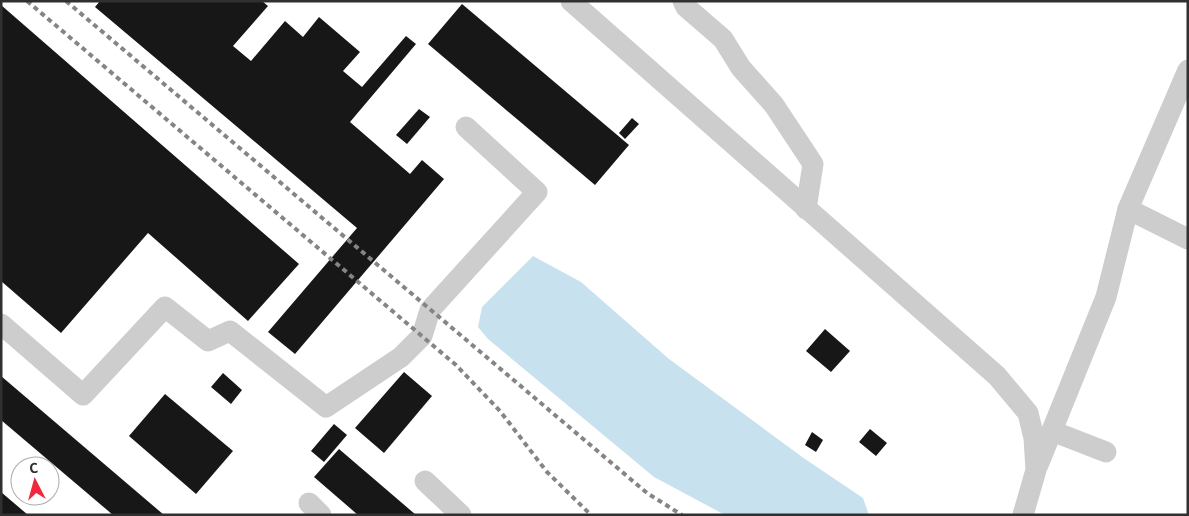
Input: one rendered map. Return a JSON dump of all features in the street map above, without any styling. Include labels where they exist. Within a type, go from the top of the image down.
[{"type":"lane","points":[[571,1],[998,376],[1028,414],[1034,438],[1036,470]]},
{"type":"lane","points":[[683,1],[686,8],[723,39],[742,68],[774,104],[813,164],[806,209]]},
{"type":"lane","points":[[1023,515],[1036,470],[1106,297],[1128,209],[1188,70]]},
{"type":"lane","points":[[1,324],[83,394],[166,307],[208,342],[230,331],[326,407],[401,357],[422,336],[430,310],[537,192],[466,127]]},
{"type":"lane","points":[[1128,209],[1188,239]]},
{"type":"lane","points":[[1052,431],[1106,452]]},
{"type":"lane","points":[[425,481],[461,515]]},
{"type":"water","points":[[533,256],[581,282],[669,359],[805,459],[863,498],[869,515],[725,515],[654,477],[488,339],[478,327],[482,307]]},
{"type":"building","points":[[100,1],[262,1],[268,6],[233,46],[251,61],[285,21],[303,37],[319,17],[360,52],[343,71],[362,87],[406,36],[416,44],[350,122],[410,174],[422,160],[444,179],[295,354],[268,332],[357,228],[95,7]]},
{"type":"building","points":[[462,4],[629,145],[595,185],[428,44]]},
{"type":"building","points":[[1,5],[299,264],[248,321],[148,233],[61,333],[1,281]]},
{"type":"building","points":[[419,109],[430,117],[407,144],[396,135]]},
{"type":"building","points":[[632,118],[639,124],[625,139],[619,133]]},
{"type":"building","points":[[825,329],[850,351],[831,372],[806,351]]},
{"type":"building","points":[[404,372],[432,396],[384,453],[355,428]]},
{"type":"building","points":[[223,373],[242,390],[231,404],[211,387]]},
{"type":"building","points":[[1,376],[164,515],[113,515],[60,470],[60,456],[43,456],[1,420]]},
{"type":"building","points":[[165,394],[233,451],[196,494],[129,436]]},
{"type":"building","points":[[334,424],[347,435],[324,462],[311,451]]},
{"type":"building","points":[[870,429],[887,443],[876,456],[859,442]]},
{"type":"building","points":[[812,432],[823,440],[816,452],[805,445]]},
{"type":"building","points":[[339,449],[416,515],[358,515],[314,477]]},
{"type":"building","points":[[1,492],[10,500],[10,506],[17,506],[28,515],[1,515]]},
{"type":"railway","points":[[27,1],[456,365],[500,411],[547,472],[591,515]]},
{"type":"railway","points":[[66,1],[647,493],[682,515]]}]
